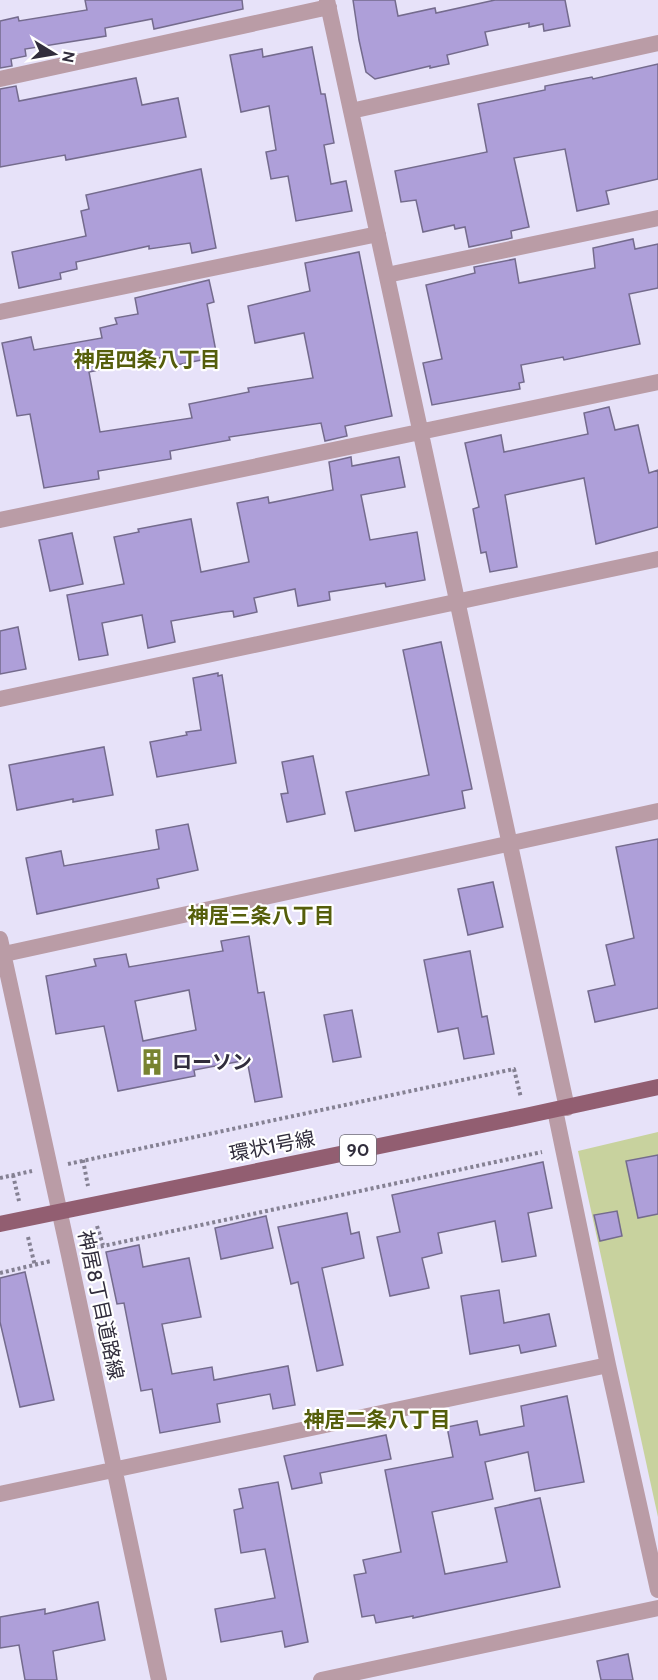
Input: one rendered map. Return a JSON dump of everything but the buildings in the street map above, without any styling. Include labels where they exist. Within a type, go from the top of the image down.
[{"type":"main road","name":"環状1号線","points":[[0,1224],[658,1087]]},
{"type":"street","points":[[0,79],[328,3],[509,842],[608,1365],[658,1590]]},
{"type":"street","points":[[351,111],[658,43]]},
{"type":"street","points":[[387,275],[658,218]]},
{"type":"street","points":[[0,312],[378,234]]},
{"type":"street","points":[[0,520],[658,382]]},
{"type":"street","points":[[0,699],[658,559]]},
{"type":"street","points":[[1,950],[658,811]]},
{"type":"street","name":"神居8丁目道路線","points":[[1,950],[69,1255],[159,1680]]},
{"type":"street","points":[[0,1494],[608,1365]]},
{"type":"street","points":[[321,1680],[658,1608]]},
{"type":"path","points":[[0,1178],[514,1069]]},
{"type":"path","points":[[0,1274],[103,1245],[552,1149]]},
{"type":"green space","points":[[658,1132],[658,1517],[578,1151]]},
{"type":"place","name":"ローソン","points":[[152,1062]]},
{"type":"district","name":"神居四条八丁目","points":[[147,360]]},
{"type":"district","name":"神居三条八丁目","points":[[261,916]]},
{"type":"district","name":"神居二条八丁目","points":[[377,1420]]}]
